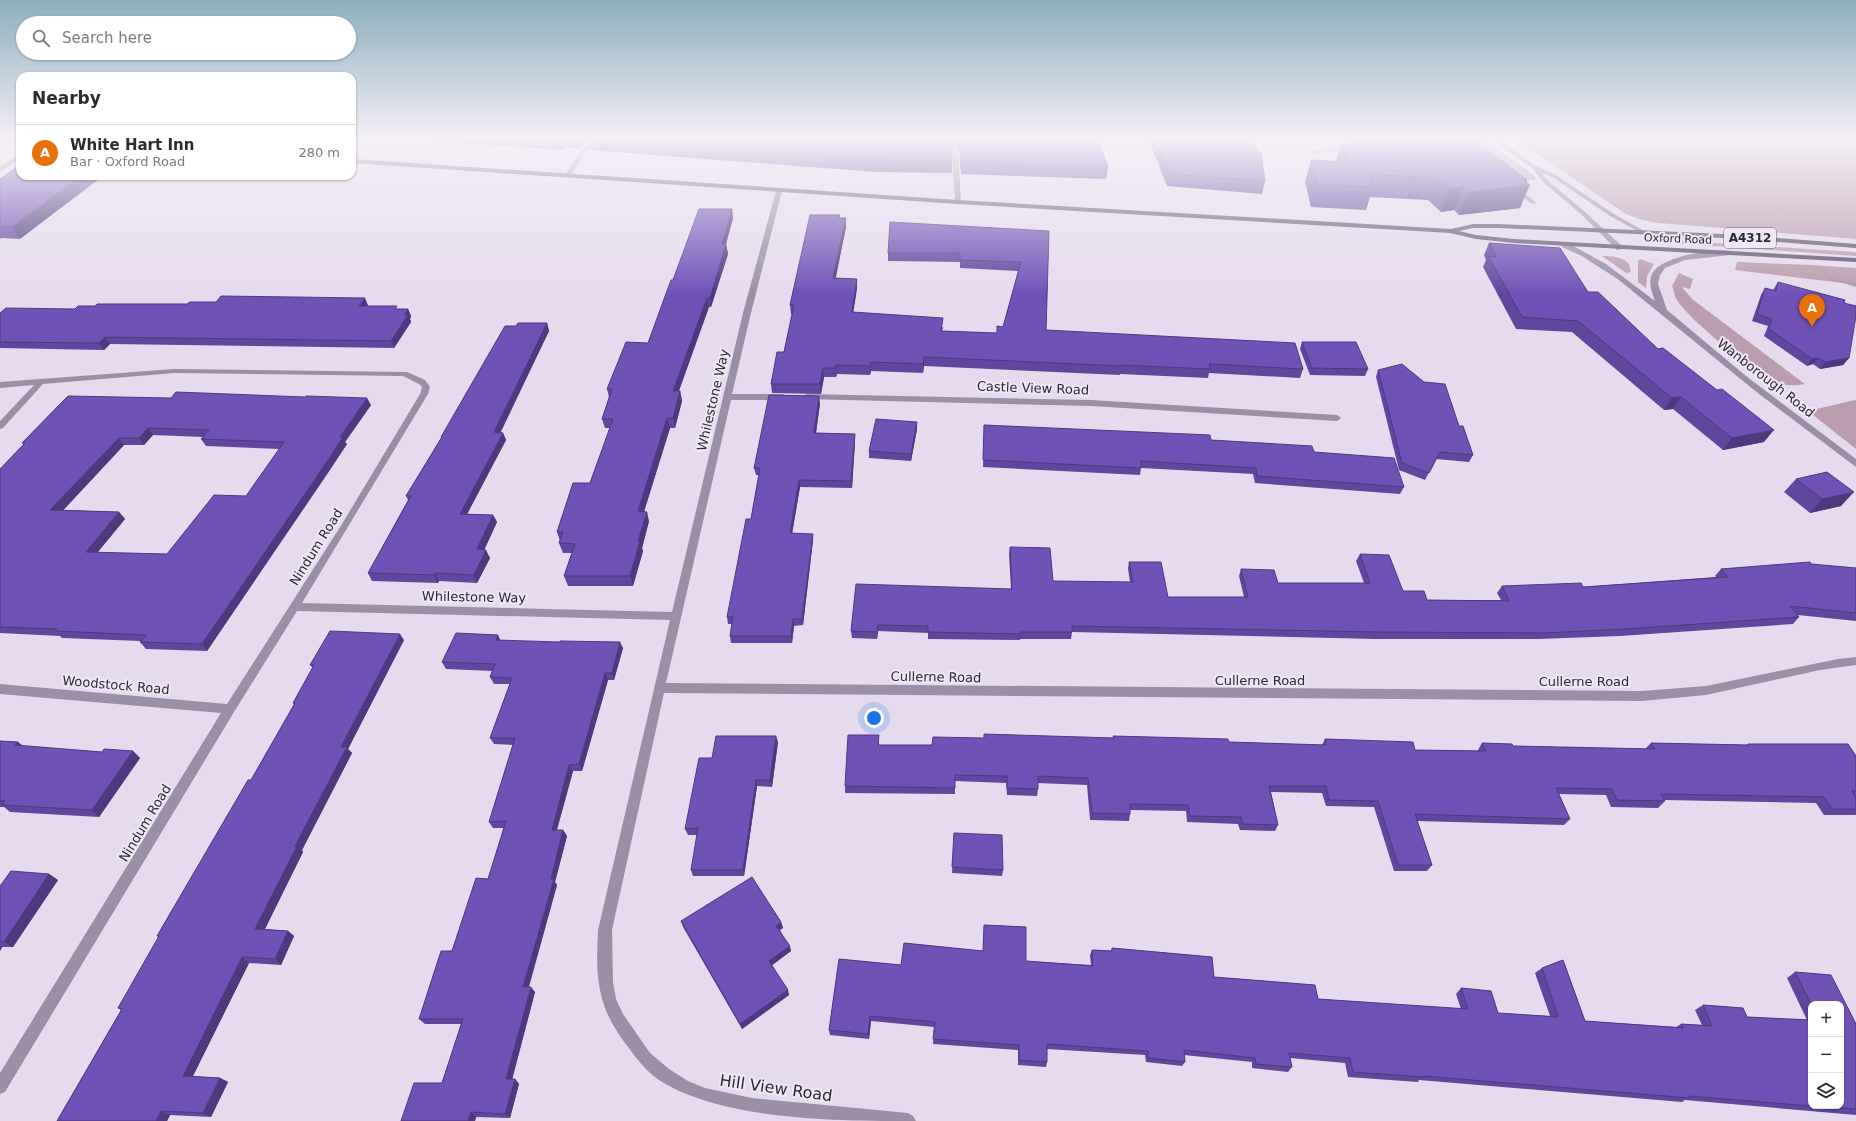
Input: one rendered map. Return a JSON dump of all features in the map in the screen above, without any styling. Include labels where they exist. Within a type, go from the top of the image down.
[{"type":"main road","name":"Oxford Road","points":[[770,190],[1450,231],[1500,240],[1565,245]]},
{"type":"main road","name":"Oxford Road","points":[[1450,231],[1473,226],[1495,226],[1643,232],[1856,246]]},
{"type":"main road","name":"A4312","points":[[1565,245],[1620,248]]},
{"type":"main road","name":"Oxford Road","points":[[1620,248],[1856,260]]},
{"type":"street","points":[[957,190],[958,202]]},
{"type":"street","points":[[1516,190],[1534,204]]},
{"type":"street","points":[[1556,190],[1620,248]]},
{"type":"street","points":[[1575,190],[1612,215],[1643,232]]},
{"type":"street","name":"Whilestone Way","points":[[605,930],[661,688],[676,616],[747,313],[779,191]]},
{"type":"street","name":"Wanborough Road","points":[[1565,245],[1592,258],[1663,310],[1706,348],[1856,464]]},
{"type":"street","name":"Wanborough Road","points":[[1663,310],[1654,284],[1657,273],[1662,267],[1687,257],[1741,253]]},
{"type":"street","name":"Nindum Road","points":[[0,385],[40,383],[142,373],[204,370],[404,374],[422,382],[426,387],[424,394],[295,607],[230,709],[0,1087]]},
{"type":"street","points":[[0,426],[40,383]]},
{"type":"street","name":"Castle View Road","points":[[728,396],[1050,401],[1337,418]]},
{"type":"street","name":"Whilestone Way","points":[[295,607],[676,616]]},
{"type":"street","name":"Cullerne Road","points":[[661,688],[1642,696],[1680,695],[1715,689],[1790,672],[1856,661]]},
{"type":"street","name":"Woodstock Road","points":[[0,689],[230,709]]},
{"type":"street","name":"Hill View Road","points":[[605,930],[604,965],[609,1000],[621,1025],[634,1046],[654,1068],[677,1084],[701,1096],[738,1105],[908,1121]]},
{"type":"shaded area","points":[[1591,190],[1856,190],[1856,239],[1659,223],[1642,220],[1626,214]]},
{"type":"shaded area","points":[[1655,239],[1854,252],[1856,253],[1856,256],[1658,242]]},
{"type":"shaded area","points":[[1602,256],[1613,256],[1623,259],[1629,264],[1631,272],[1626,273]]},
{"type":"shaded area","points":[[1640,259],[1654,264],[1647,276],[1646,288],[1638,282],[1638,261]]},
{"type":"shaded area","points":[[1737,262],[1856,268],[1856,287],[1843,283],[1735,270]]},
{"type":"shaded area","points":[[1679,273],[1693,279],[1690,289],[1682,287],[1692,299],[1805,384],[1781,384],[1764,376],[1722,344],[1693,319],[1676,298],[1672,286]]},
{"type":"shaded area","points":[[1856,401],[1856,449],[1808,411]]},
{"type":"building","points":[[0,190],[62,190],[12,227],[0,227]]},
{"type":"building","points":[[1467,190],[1484,190],[1469,192]]},
{"type":"building","points":[[699,209],[732,209],[722,244],[726,244],[710,298],[707,298],[673,391],[680,391],[673,418],[667,418],[638,511],[647,512],[638,541],[640,541],[630,576],[564,576],[575,544],[559,543],[563,532],[557,532],[573,483],[590,483],[613,419],[602,419],[612,389],[607,389],[626,342],[648,343]]},
{"type":"building","points":[[810,215],[840,215],[839,218],[846,218],[833,278],[857,279],[852,312],[943,318],[941,331],[997,333],[997,326],[1003,327],[1021,262],[960,260],[960,253],[888,253],[890,222],[1049,231],[1046,330],[1295,343],[1303,369],[1209,364],[1210,369],[924,357],[923,364],[871,362],[870,366],[836,365],[836,368],[823,368],[820,384],[771,384],[777,352],[784,352],[794,305],[790,305]]},
{"type":"building","points":[[1489,243],[1560,248],[1588,292],[1598,292],[1658,349],[1663,348],[1717,390],[1722,389],[1774,430],[1732,438],[1681,397],[1672,398],[1578,321],[1522,317],[1488,256],[1496,257]]},
{"type":"building","points":[[1778,282],[1845,300],[1844,303],[1856,306],[1856,316],[1849,358],[1825,362],[1818,358],[1812,359],[1769,329],[1772,319],[1757,314],[1765,288],[1776,291]]},
{"type":"building","points":[[221,296],[365,298],[359,306],[397,306],[395,309],[408,309],[405,315],[408,315],[391,341],[105,337],[99,343],[0,342],[0,313],[6,308],[75,309],[78,306],[95,306],[97,304],[187,304],[190,302],[216,302]]},
{"type":"building","points":[[518,323],[547,323],[494,432],[503,433],[460,514],[493,515],[477,549],[486,550],[474,575],[435,573],[434,575],[368,573],[411,496],[406,496],[442,437],[505,326],[516,326]]},
{"type":"building","points":[[1302,342],[1356,342],[1368,369],[1312,368]]},
{"type":"building","points":[[1402,364],[1424,382],[1445,384],[1459,426],[1463,426],[1473,455],[1440,452],[1429,473],[1402,463],[1378,370]]},
{"type":"building","points":[[176,392],[367,398],[340,437],[343,437],[324,466],[202,644],[140,642],[146,635],[0,627],[0,469],[25,443],[22,443],[68,396],[171,398]],"holes":[[[148,428],[209,430],[201,439],[284,442],[246,496],[214,495],[167,554],[86,552],[119,512],[50,510],[119,438],[139,438]]]},
{"type":"building","points":[[769,395],[819,396],[814,433],[855,434],[851,481],[799,480],[790,533],[813,534],[802,619],[793,619],[791,636],[730,636],[733,617],[727,617],[746,519],[751,519],[760,468],[754,468]]},
{"type":"building","points":[[876,419],[917,422],[911,454],[869,451]]},
{"type":"building","points":[[984,425],[1210,435],[1211,440],[1312,446],[1314,452],[1394,458],[1404,487],[1257,476],[1256,468],[1141,461],[1141,468],[983,460]]},
{"type":"building","points":[[1827,472],[1854,492],[1822,499],[1796,479]]},
{"type":"building","points":[[1010,547],[1050,548],[1053,581],[1133,582],[1129,562],[1161,562],[1168,597],[1248,597],[1241,569],[1274,570],[1278,583],[1370,583],[1360,554],[1389,555],[1403,591],[1424,591],[1427,600],[1509,601],[1502,586],[1581,583],[1583,587],[1728,577],[1721,569],[1810,562],[1811,564],[1856,568],[1856,613],[1790,606],[1799,617],[1543,633],[1379,632],[1072,626],[1072,632],[1020,632],[1020,634],[928,632],[928,626],[878,625],[877,632],[851,631],[856,584],[1012,589]]},
{"type":"building","points":[[330,631],[400,634],[341,747],[347,747],[295,846],[297,846],[255,929],[288,931],[275,959],[242,957],[183,1076],[220,1078],[203,1113],[161,1111],[156,1121],[57,1121],[122,1009],[118,1008],[159,936],[157,936],[248,780],[251,780],[295,703],[293,703],[314,665],[310,665]]},
{"type":"building","points":[[456,633],[498,635],[496,640],[620,642],[612,673],[605,673],[579,764],[569,765],[552,830],[563,830],[551,879],[554,879],[523,987],[531,987],[506,1079],[515,1079],[505,1114],[471,1112],[468,1121],[401,1121],[414,1083],[442,1083],[463,1019],[419,1019],[441,951],[452,951],[476,878],[488,879],[506,821],[489,822],[515,738],[490,738],[512,678],[490,677],[495,664],[442,662]]},
{"type":"building","points":[[984,734],[1114,738],[1113,736],[1228,739],[1229,742],[1326,745],[1325,739],[1413,742],[1415,750],[1486,751],[1482,743],[1512,744],[1513,746],[1655,749],[1651,743],[1749,745],[1748,744],[1848,744],[1856,756],[1856,791],[1852,791],[1856,798],[1856,809],[1832,809],[1824,797],[1661,794],[1665,801],[1617,800],[1612,789],[1556,788],[1570,819],[1415,814],[1432,865],[1398,865],[1378,801],[1329,800],[1326,786],[1269,786],[1278,825],[1242,824],[1241,817],[1190,816],[1188,805],[1130,804],[1130,814],[1092,813],[1088,778],[1038,776],[1038,789],[1007,788],[1007,776],[955,775],[955,788],[845,786],[848,735],[879,735],[878,745],[932,745],[933,737],[984,738]]},
{"type":"building","points":[[716,736],[776,736],[770,780],[756,780],[743,870],[691,870],[698,828],[685,829],[699,758],[712,758]]},
{"type":"building","points":[[0,741],[18,742],[15,745],[102,752],[104,749],[133,751],[92,810],[2,805],[5,801],[0,801]]},
{"type":"building","points":[[954,833],[1002,835],[1003,870],[952,867]]},
{"type":"building","points":[[11,871],[49,874],[4,942],[0,942],[0,886]]},
{"type":"building","points":[[752,877],[781,922],[776,926],[790,946],[769,961],[788,990],[740,1024],[681,921]]},
{"type":"building","points":[[984,925],[1026,927],[1026,961],[1093,966],[1092,950],[1112,951],[1112,948],[1212,957],[1214,977],[1315,985],[1318,999],[1468,1009],[1461,988],[1491,991],[1498,1013],[1558,1017],[1542,968],[1563,960],[1585,1021],[1683,1028],[1681,1024],[1712,1026],[1703,1005],[1743,1008],[1747,1017],[1808,1020],[1808,1106],[1353,1072],[1350,1058],[1289,1053],[1292,1067],[1256,1064],[1255,1058],[1184,1050],[1185,1062],[1148,1058],[1148,1051],[1047,1044],[1047,1062],[1019,1060],[1019,1045],[933,1039],[935,1022],[870,1016],[868,1034],[829,1030],[839,959],[901,965],[904,943],[983,951]]},
{"type":"building","points":[[1795,972],[1831,975],[1856,1024],[1856,1109],[1844,1108],[1844,1001],[1810,1001]]},
{"type":"place","name":"White Hart Inn","points":[[1812,327]]}]
